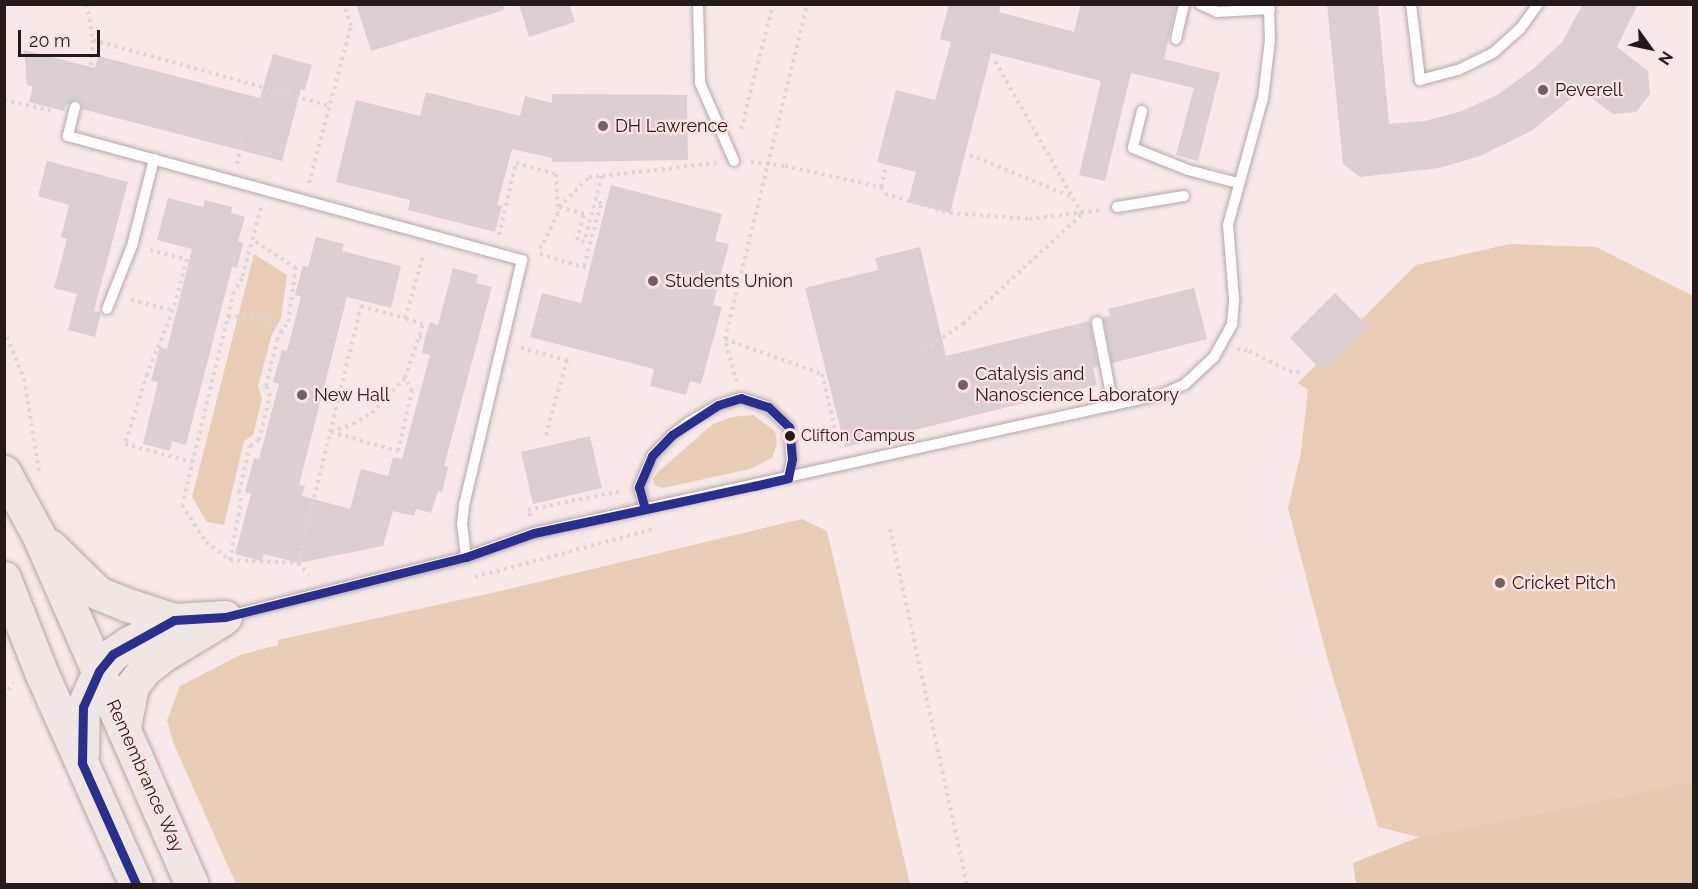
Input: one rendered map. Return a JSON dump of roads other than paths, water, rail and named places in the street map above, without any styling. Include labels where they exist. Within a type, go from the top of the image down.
[{"type":"highway","name":"Remembrance Way","points":[[4,472],[38,534],[192,885]]},
{"type":"highway","points":[[38,534],[98,592],[174,620],[225,617]]},
{"type":"highway","points":[[4,578],[41,672],[136,885]]},
{"type":"highway","points":[[124,727],[132,687],[144,670],[163,655],[225,617]]},
{"type":"highway","points":[[82,763],[83,707],[99,670],[113,654],[129,643],[174,620]]},
{"type":"lane","points":[[698,4],[700,83],[734,160]]},
{"type":"lane","points":[[1176,39],[1184,4]]},
{"type":"lane","points":[[225,617],[466,557],[534,533],[1163,394],[1185,384],[1200,372],[1222,345],[1232,324],[1234,299],[1228,225],[1263,98],[1270,40],[1270,7],[1218,12],[1200,4]]},
{"type":"lane","points":[[1411,4],[1420,80],[1458,70],[1493,53],[1520,29],[1538,4]]},
{"type":"lane","points":[[74,111],[68,136],[522,260],[464,505],[462,524],[466,557]]},
{"type":"lane","points":[[1142,111],[1132,148],[1188,170],[1238,183]]},
{"type":"lane","points":[[107,309],[132,246],[154,159]]},
{"type":"lane","points":[[1117,207],[1184,196]]},
{"type":"lane","points":[[1097,322],[1113,405]]},
{"type":"lane","points":[[645,509],[639,488],[652,456],[672,435],[718,405],[741,398],[768,407],[789,427],[792,459],[788,478]]},
{"type":"place","name":"Peverell","points":[[1543,90]]},
{"type":"place","name":"DH Lawrence","points":[[603,126]]},
{"type":"place","name":"Students Union","points":[[653,281]]},
{"type":"place","name":"Catalysis and Nanoscience Laboratory","points":[[963,385]]},
{"type":"place","name":"New Hall","points":[[302,395]]},
{"type":"place","name":"Clifton Campus","points":[[790,436]]},
{"type":"place","name":"Cricket Pitch","points":[[1500,583]]}]
